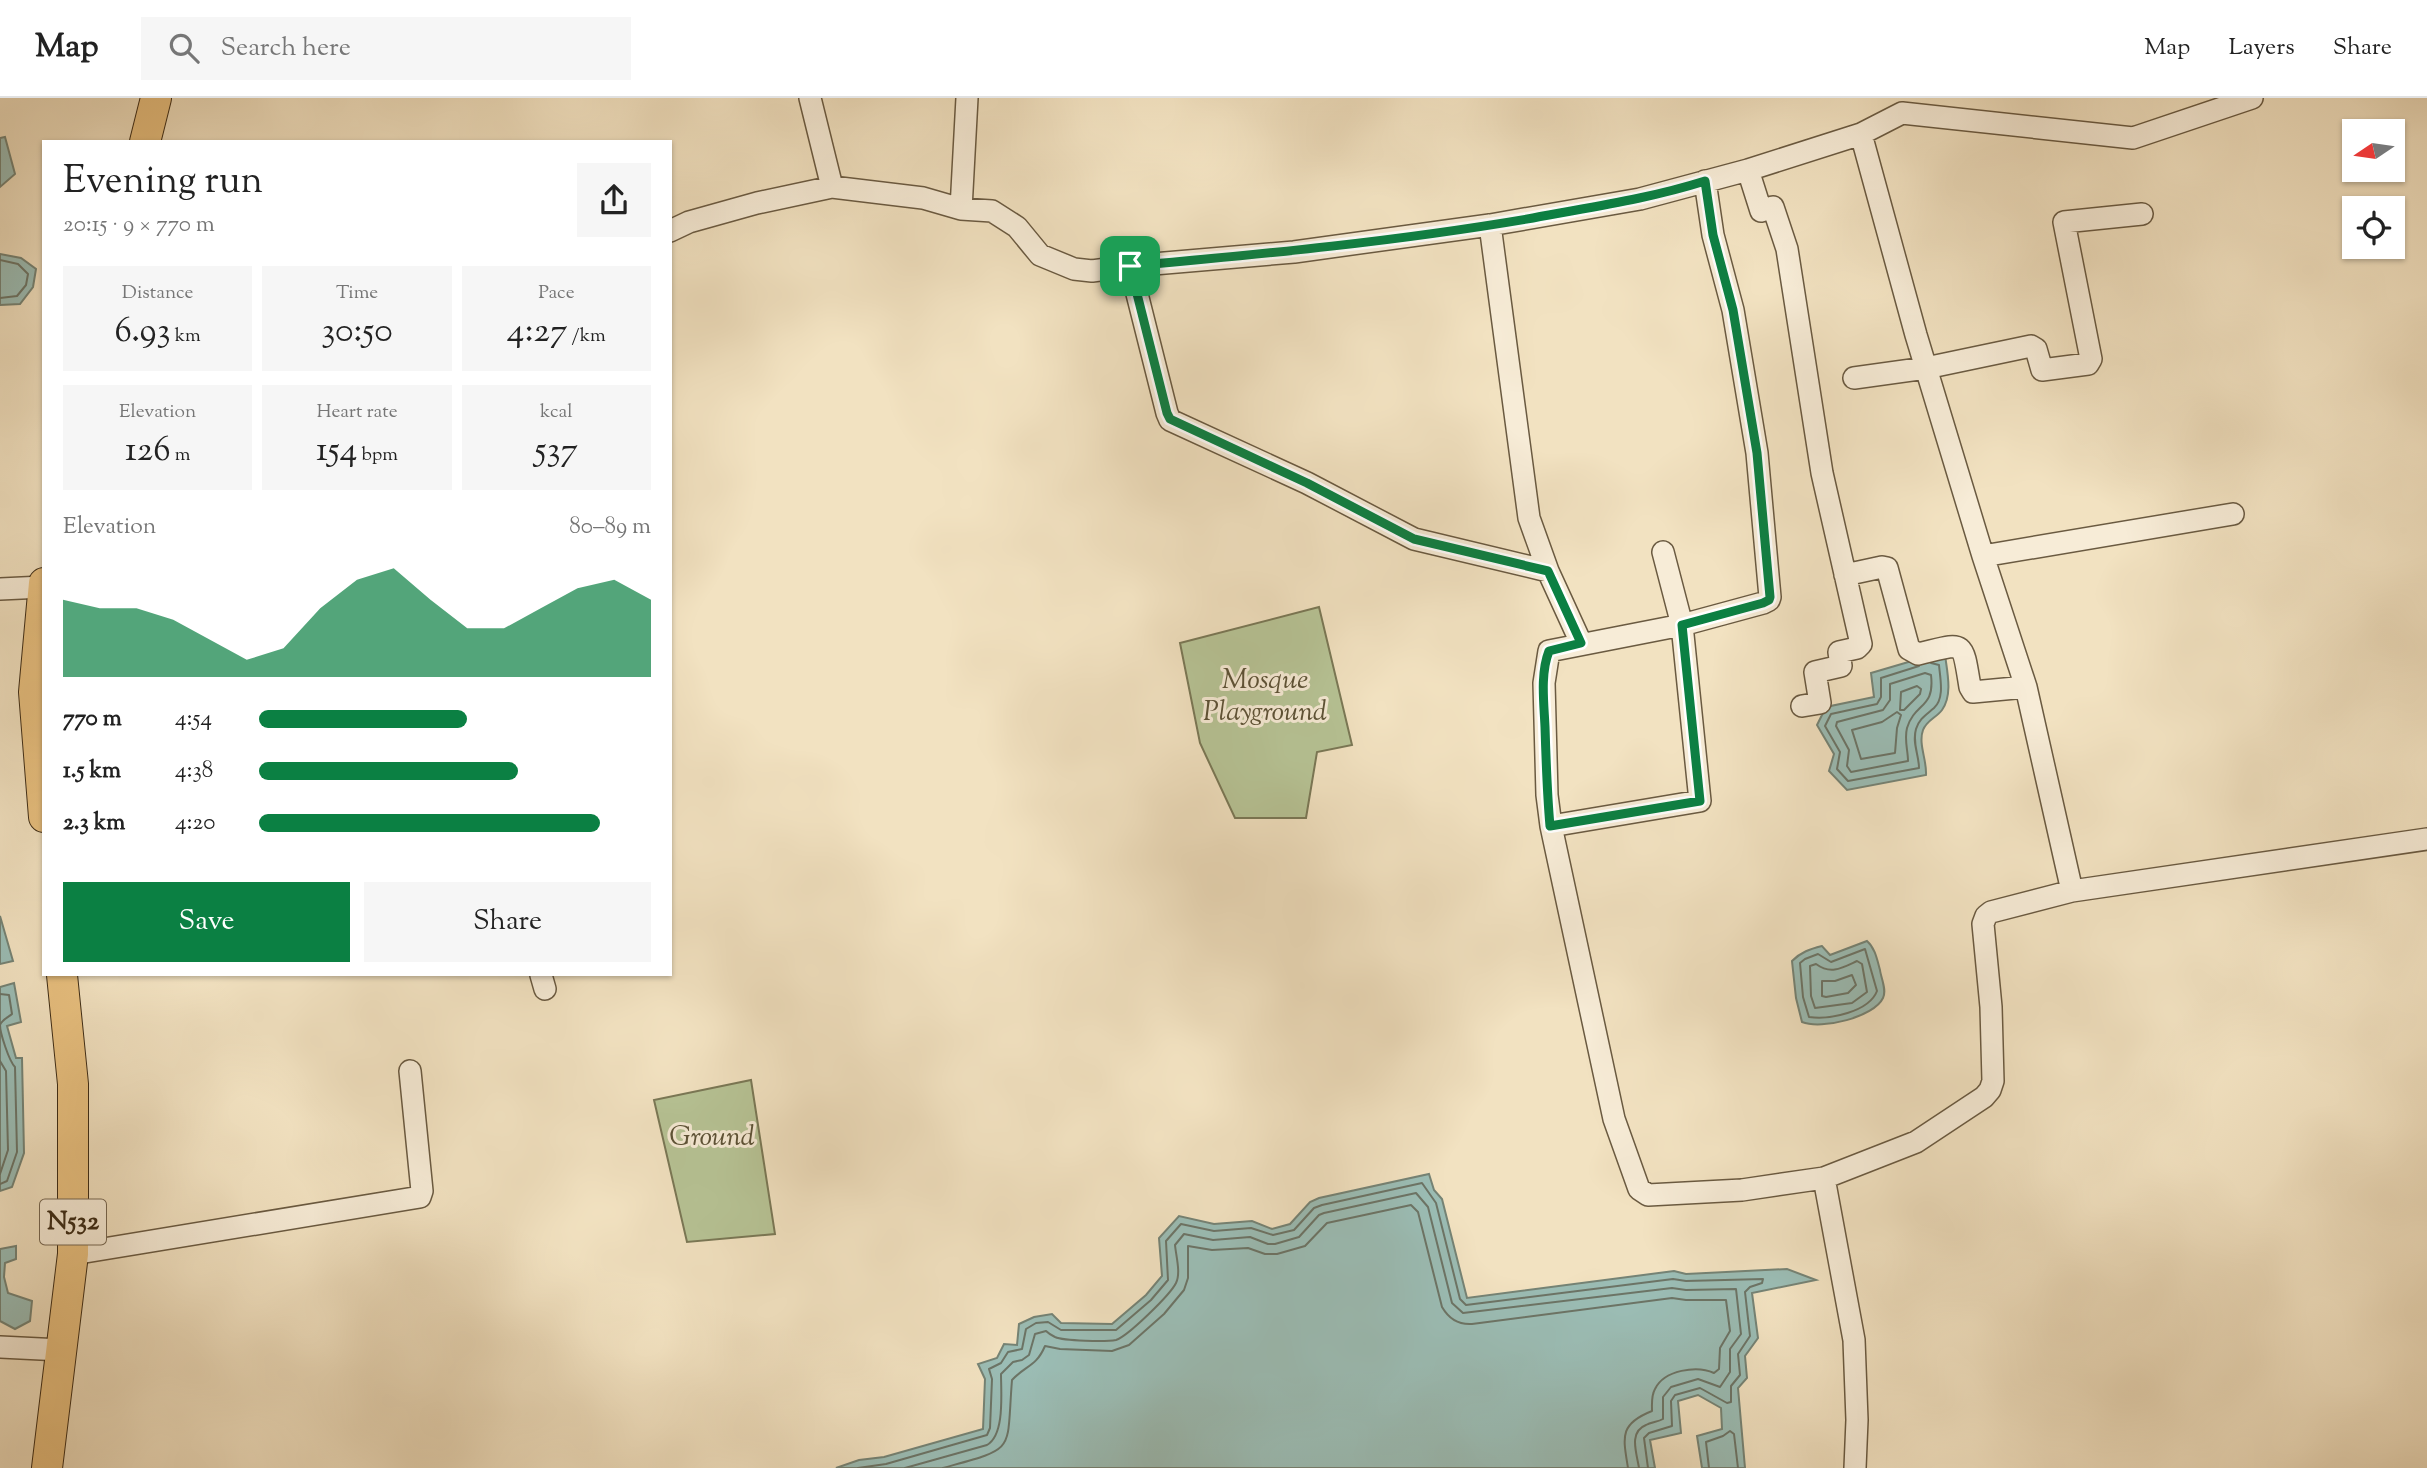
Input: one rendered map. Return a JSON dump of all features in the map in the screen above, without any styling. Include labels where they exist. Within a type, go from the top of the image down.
[{"type":"highway","points":[[146,140],[156,98]]},
{"type":"highway","points":[[42,597],[34,691],[42,792]]},
{"type":"highway","name":"N532","points":[[47,1468],[73,1254],[73,1084],[62,976]]},
{"type":"street","points":[[810,98],[832,187]]},
{"type":"street","points":[[961,209],[967,98]]},
{"type":"street","points":[[672,230],[688,222],[757,203],[832,187],[923,198],[961,209],[992,211],[1017,227],[1040,255],[1058,264],[1092,271],[1294,252],[1490,225],[1640,199],[1748,170],[1861,134],[1902,105],[2133,138],[2252,98]]},
{"type":"street","points":[[1861,134],[1926,368],[2026,687],[2072,891]]},
{"type":"street","points":[[1748,170],[1760,211],[1773,207],[1787,249],[1822,473],[1861,646],[1839,652],[1840,667],[1815,672],[1820,703],[1802,706]]},
{"type":"street","points":[[1705,181],[1713,235],[1733,310],[1757,453],[1770,597],[1763,603],[1682,625],[1555,648],[1549,651],[1544,683],[1550,826],[1614,1119],[1642,1193],[1648,1195],[1716,1191],[1824,1178],[1916,1142],[1984,1097],[1993,1082],[1991,1007],[1983,924],[1991,912],[2072,891],[2427,839]]},
{"type":"street","points":[[1854,377],[1926,368],[2031,346],[2036,349],[2042,370],[2090,362],[2064,222],[2142,214]]},
{"type":"street","points":[[1490,225],[1529,518],[1548,571],[1581,643]]},
{"type":"street","points":[[1130,266],[1170,419],[1307,483],[1414,539],[1548,571]]},
{"type":"street","points":[[1983,556],[2233,514]]},
{"type":"street","points":[[1550,826],[1700,801],[1682,625],[1663,552]]},
{"type":"street","points":[[1845,575],[1887,568],[1909,649],[1918,654],[1953,646],[1960,648],[1964,652],[1972,692],[2026,687]]},
{"type":"street","points":[[0,589],[42,585]]},
{"type":"street","points":[[73,1254],[420,1197],[422,1191],[410,1071]]},
{"type":"street","points":[[1824,1178],[1854,1340],[1857,1420],[1855,1468]]},
{"type":"street","points":[[0,1348],[61,1350]]},
{"type":"green space","name":"Mosque Playground","points":[[1319,607],[1352,745],[1317,752],[1306,818],[1235,818],[1200,743],[1180,643]]},
{"type":"green space","name":"Ground","points":[[751,1080],[775,1234],[687,1242],[654,1100]]},
{"type":"water","points":[[5,137],[15,174],[0,187],[0,138]]},
{"type":"water","points":[[0,254],[21,258],[36,269],[33,287],[20,304],[0,305]]},
{"type":"water","points":[[1945,655],[1948,683],[1945,704],[1927,724],[1922,735],[1926,775],[1847,790],[1829,771],[1834,754],[1817,725],[1826,707],[1874,697],[1871,673],[1922,658]]},
{"type":"water","points":[[0,916],[13,961],[0,964]]},
{"type":"water","points":[[1867,941],[1875,954],[1884,988],[1883,998],[1878,1005],[1859,1016],[1834,1023],[1802,1022],[1792,961],[1802,953],[1818,947],[1822,946],[1830,955]]},
{"type":"water","points":[[14,983],[21,1022],[7,1026],[16,1058],[22,1058],[24,1153],[12,1187],[0,1191],[0,987]]},
{"type":"water","points":[[1429,1174],[1434,1190],[1442,1199],[1467,1298],[1674,1271],[1686,1274],[1787,1269],[1816,1280],[1752,1293],[1758,1338],[1745,1356],[1747,1378],[1738,1388],[1745,1468],[1702,1468],[1697,1436],[1722,1429],[1721,1408],[1698,1395],[1678,1401],[1681,1433],[1650,1440],[1655,1468],[836,1468],[983,1429],[985,1379],[978,1364],[997,1358],[1004,1344],[1017,1345],[1019,1324],[1034,1317],[1052,1314],[1061,1323],[1112,1324],[1146,1295],[1162,1276],[1159,1238],[1179,1216],[1214,1224],[1252,1221],[1272,1229],[1290,1224],[1310,1202],[1319,1198]]},
{"type":"water","points":[[16,1246],[16,1259],[5,1263],[4,1277],[8,1293],[32,1301],[30,1321],[15,1329],[0,1321],[0,1249]]},
{"type":"route","points":[[1705,181],[1713,235],[1733,310],[1757,453],[1770,597],[1763,603],[1682,625],[1702,797],[1700,801],[1550,826],[1544,683],[1547,658],[1549,651],[1555,648],[1581,643],[1548,571],[1414,539],[1307,483],[1170,419],[1130,266],[1294,252],[1490,225],[1665,194],[1705,181]]}]
